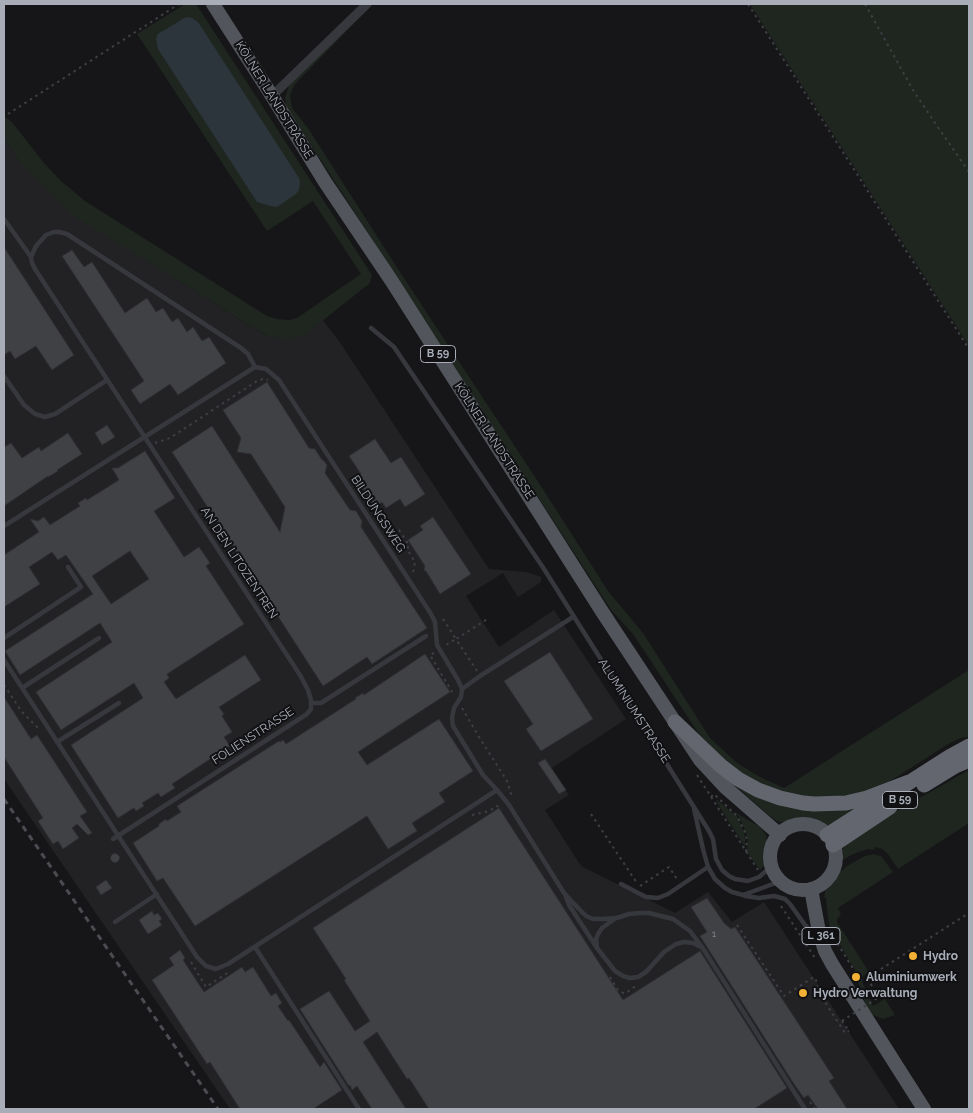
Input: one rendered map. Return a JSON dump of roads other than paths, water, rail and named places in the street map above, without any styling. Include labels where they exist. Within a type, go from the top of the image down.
[{"type":"highway","points":[[675,722],[720,766],[758,790],[780,798],[814,804],[846,803],[867,798],[909,782]]},
{"type":"highway","points":[[830,840],[909,782],[969,746]]},
{"type":"highway","name":"B 59","points":[[830,840],[931,780],[969,760]]},
{"type":"main road","name":"KÖLNER LANDSTRASSE","points":[[213,4],[325,182],[391,280],[700,760],[714,776],[780,834]]},
{"type":"main road","points":[[803,824],[814,826],[823,831],[830,840],[836,853],[836,862],[831,874],[820,885],[811,889],[795,889],[781,881],[775,874],[770,858],[771,849],[774,841],[784,831],[793,826],[803,824]]},
{"type":"main road","name":"L 361","points":[[811,889],[823,944],[832,964],[924,1109]]},
{"type":"street","points":[[272,96],[367,4]]},
{"type":"lane","name":"AN DEN LITOZENTREN","points":[[4,219],[31,256],[35,269],[300,675],[312,703]]},
{"type":"lane","points":[[4,526],[255,366],[248,354],[241,348],[67,234],[54,232],[46,235],[36,246],[31,256]]},
{"type":"lane","name":"ALUMINIUMSTRASSE","points":[[370,328],[394,347],[544,569],[694,805],[712,837],[717,863],[726,874],[738,880],[748,881],[759,877],[772,866]]},
{"type":"lane","name":"BILDUNGSWEG","points":[[255,366],[269,371],[279,380],[433,618],[436,640],[462,689]]},
{"type":"lane","points":[[4,376],[24,405],[35,414],[46,417],[54,414],[107,380]]},
{"type":"lane","points":[[4,638],[81,588],[68,567]]},
{"type":"lane","points":[[574,617],[462,689],[462,695],[454,708],[453,726],[483,775],[509,805],[564,893],[569,905],[597,948],[615,971],[623,976],[638,978],[664,952],[676,944],[684,942],[693,943],[702,948]]},
{"type":"lane","name":"FOLIENSTRASSE","points":[[113,839],[308,713],[312,703],[322,703],[426,636]]},
{"type":"lane","points":[[22,688],[99,638]]},
{"type":"lane","points":[[4,660],[197,957],[206,966],[214,969],[222,967],[255,947],[497,790]]},
{"type":"lane","points":[[57,742],[119,703]]},
{"type":"lane","name":"ALUMINIUMSTRASSE","points":[[694,805],[708,867],[722,885],[732,892],[743,895]]},
{"type":"lane","points":[[621,884],[646,897],[656,899],[666,895],[708,867]]},
{"type":"lane","points":[[743,895],[781,881]]},
{"type":"lane","points":[[564,893],[579,910],[593,919],[617,918],[640,913],[655,914],[673,919],[690,931],[805,1109]]},
{"type":"lane","points":[[114,922],[157,894]]},
{"type":"lane","points":[[743,895],[759,898],[774,896],[785,899],[823,944]]},
{"type":"lane","points":[[597,948],[596,939],[602,928],[617,918]]},
{"type":"lane","points":[[255,947],[359,1109]]},
{"type":"railway","points":[[4,799],[218,1109]]},
{"type":"place","name":"Hydro","points":[[913,956]]},
{"type":"place","name":"Aluminiumwerk","points":[[856,977]]},
{"type":"place","name":"Hydro Verwaltung","points":[[803,993]]}]
